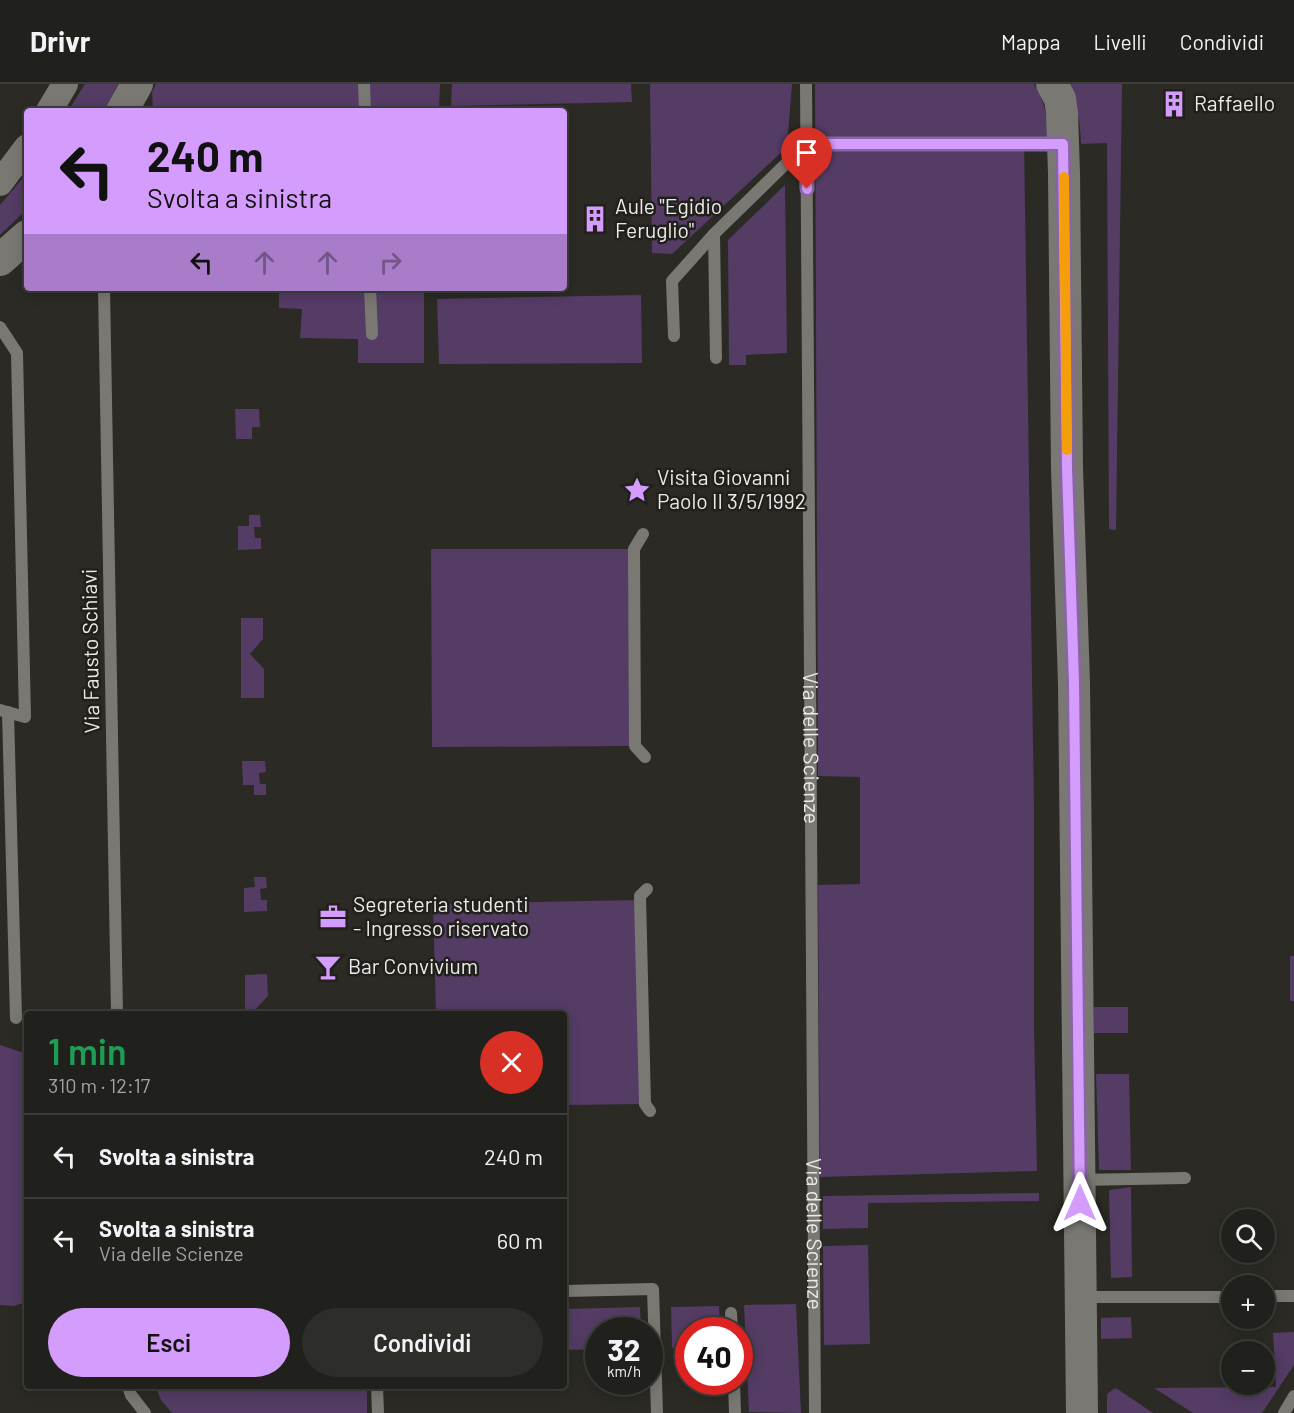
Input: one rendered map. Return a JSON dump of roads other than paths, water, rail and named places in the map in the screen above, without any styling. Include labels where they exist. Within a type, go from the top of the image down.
[{"type":"street","points":[[51,108],[65,84]]},
{"type":"street","points":[[124,108],[137,84]]},
{"type":"street","points":[[1052,84],[1060,99],[1063,144],[1067,468],[1074,682],[1082,1413]]},
{"type":"street","points":[[0,183],[24,151]]},
{"type":"street","points":[[0,260],[24,239]]},
{"type":"lane","points":[[364,84],[365,108]]},
{"type":"lane","name":"Via delle Scienze","points":[[806,84],[815,1413]]},
{"type":"lane","points":[[674,336],[672,281],[714,234],[806,144],[1063,144]]},
{"type":"lane","points":[[714,234],[716,358]]},
{"type":"lane","name":"Via Fausto Schiavi","points":[[104,291],[117,1011]]},
{"type":"lane","points":[[370,291],[372,334]]},
{"type":"lane","points":[[0,327],[17,353],[25,717],[4,711],[16,1018]]},
{"type":"lane","points":[[643,534],[634,549],[634,672],[635,746],[645,757]]},
{"type":"lane","points":[[647,889],[640,896],[645,1104],[650,1111]]},
{"type":"lane","points":[[1080,1180],[1185,1179]]},
{"type":"lane","points":[[567,1291],[653,1289],[657,1413]]},
{"type":"lane","points":[[1275,1296],[1294,1296]]},
{"type":"lane","points":[[1081,1297],[1221,1297]]},
{"type":"lane","points":[[731,1313],[731,1317]]},
{"type":"lane","points":[[129,1389],[145,1413]]},
{"type":"lane","points":[[377,1389],[378,1413]]},
{"type":"lane","points":[[734,1395],[735,1413]]},
{"type":"lane","points":[[1284,1413],[1294,1396]]},
{"type":"place","name":"Raffaello","points":[[1174,104]]},
{"type":"place","name":"Aule \"Egidio Feruglio\"","points":[[595,219]]},
{"type":"place","name":"Visita Giovanni Paolo II 3/5/1992","points":[[637,490]]},
{"type":"place","name":"Segreteria studenti - Ingresso riservato","points":[[333,917]]},
{"type":"place","name":"Bar Convivium","points":[[328,967]]}]
